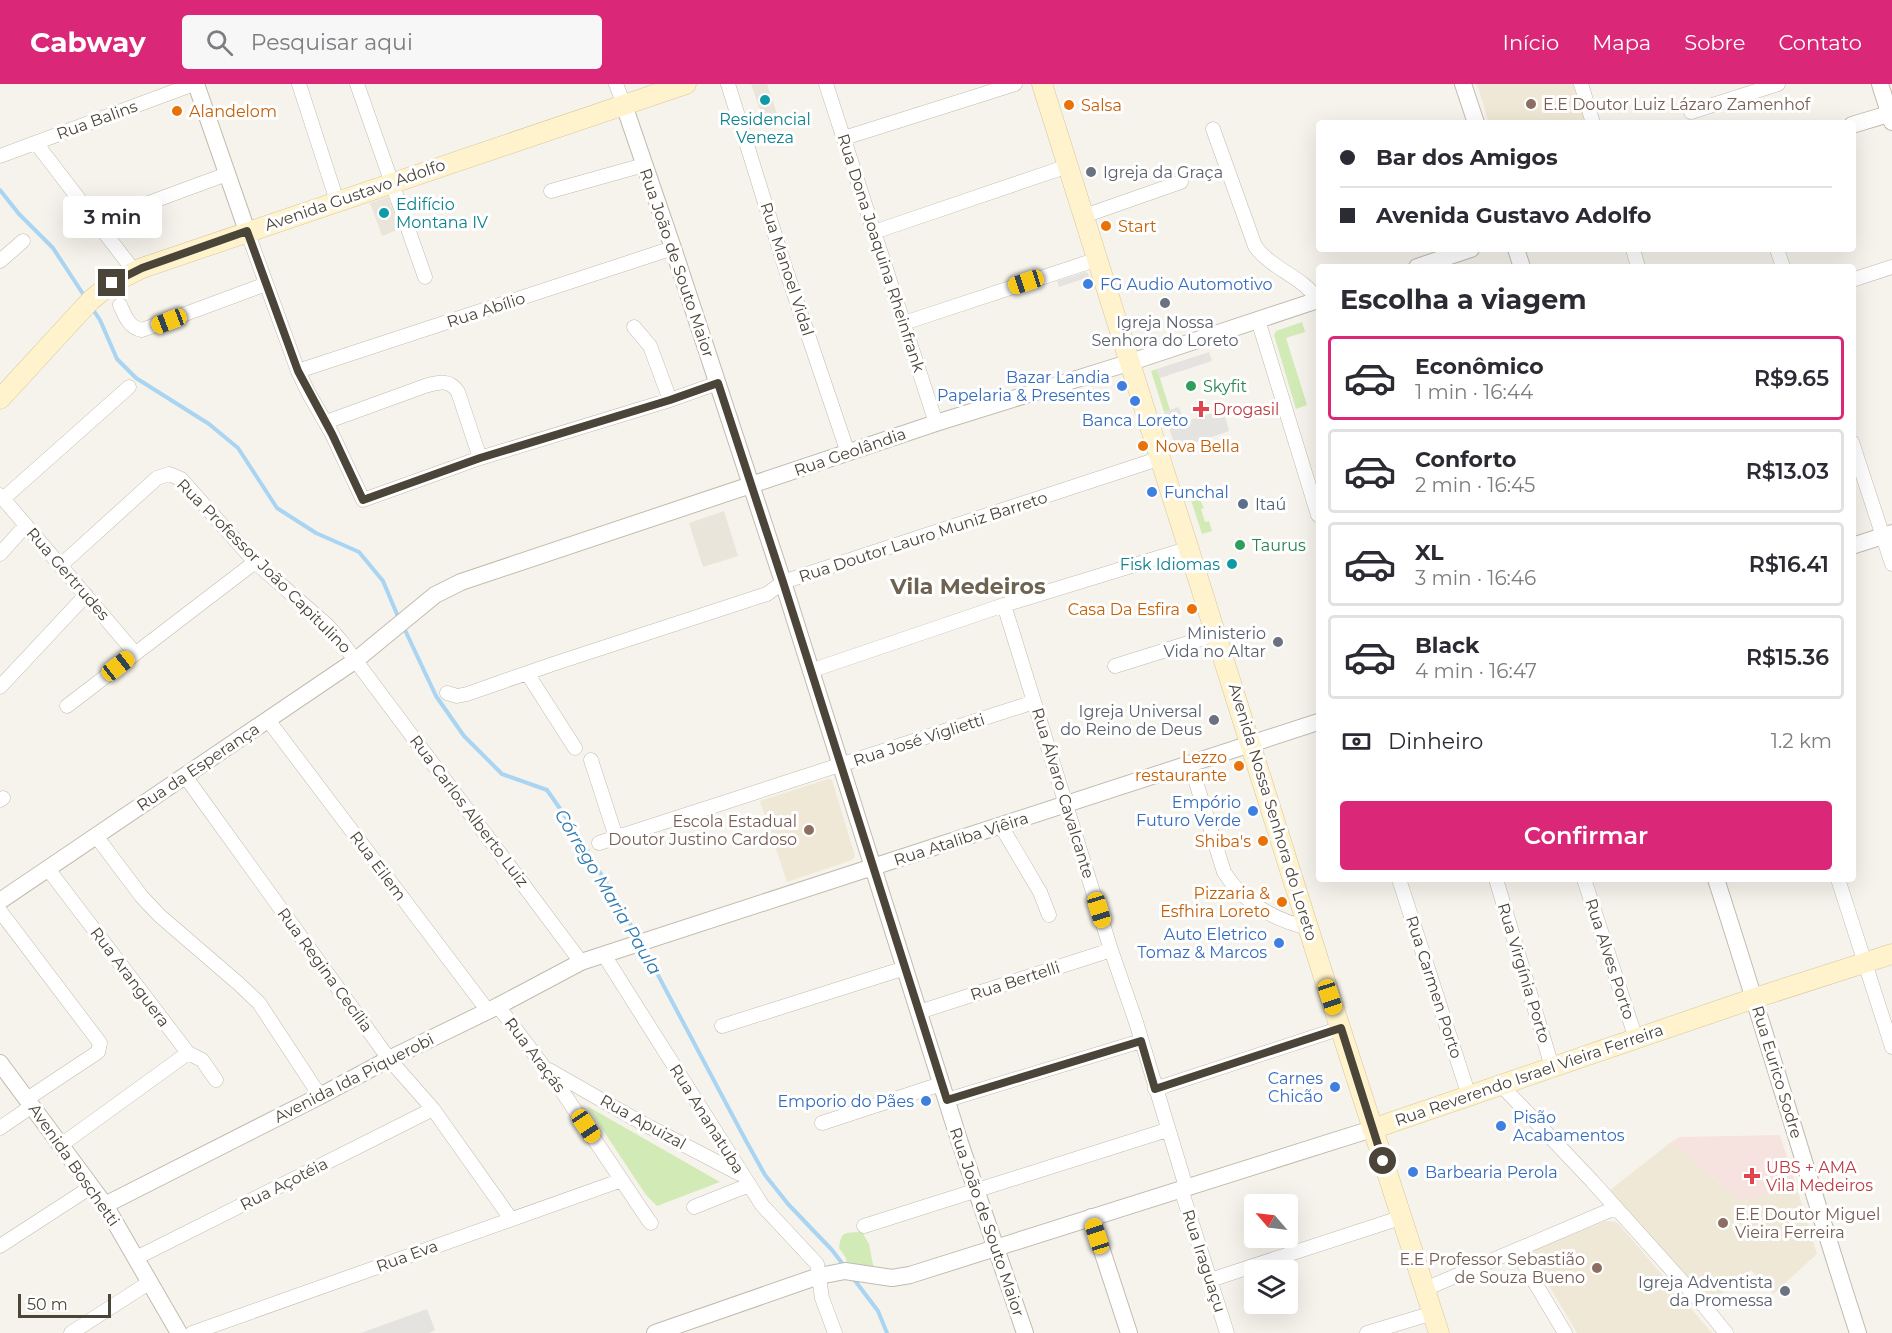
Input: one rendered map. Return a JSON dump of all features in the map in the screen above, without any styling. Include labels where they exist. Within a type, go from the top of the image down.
[{"type":"main road","name":"Avenida Gustavo Adolfo","points":[[0,399],[75,316],[106,286],[135,271],[247,231],[686,84]]},
{"type":"main road","name":"Avenida Nossa Senhora do Loreto","points":[[1042,84],[1372,1129],[1403,1217],[1439,1333]]},
{"type":"main road","name":"Rua Reverendo Israel Vieira Ferreira","points":[[1372,1129],[1755,998],[1892,954]]},
{"type":"street","name":"Rua Balins","points":[[0,156],[195,84]]},
{"type":"street","points":[[195,84],[298,371],[326,422],[363,500],[480,458],[718,383]]},
{"type":"street","points":[[298,84],[337,201]]},
{"type":"street","points":[[357,84],[424,277]]},
{"type":"street","name":"Rua João de Souto Maior","points":[[616,84],[752,486],[976,1190],[1025,1333]]},
{"type":"street","name":"Rua Manoel Vidal","points":[[728,84],[784,264],[848,453]]},
{"type":"street","name":"Rua Dona Joaquina Rheinfrank","points":[[826,84],[936,423]]},
{"type":"street","points":[[844,138],[1015,84]]},
{"type":"street","points":[[1463,84],[1475,120]]},
{"type":"street","points":[[1581,84],[1592,120]]},
{"type":"street","points":[[1691,112],[1778,84]]},
{"type":"street","points":[[1856,124],[1891,116],[1880,84]]},
{"type":"street","points":[[1213,129],[1255,246],[1266,259],[1306,284],[1316,297]]},
{"type":"street","points":[[36,143],[135,271]]},
{"type":"street","points":[[551,191],[644,165]]},
{"type":"street","points":[[874,232],[1068,166]]},
{"type":"street","points":[[97,222],[227,174]]},
{"type":"street","points":[[1084,216],[1181,182]]},
{"type":"street","points":[[0,261],[22,241]]},
{"type":"street","name":"Rua Abílio","points":[[298,371],[673,248]]},
{"type":"street","points":[[1426,264],[1462,252]]},
{"type":"street","points":[[904,322],[1098,259]]},
{"type":"street","points":[[1856,279],[1892,267]]},
{"type":"street","points":[[120,305],[130,324],[142,330],[266,284]]},
{"type":"street","name":"Rua Geolândia","points":[[394,629],[435,595],[482,574],[936,423],[1316,301]]},
{"type":"street","points":[[1258,320],[1316,508]]},
{"type":"street","points":[[634,327],[650,346],[670,400]]},
{"type":"street","points":[[326,422],[425,386],[448,382],[458,392],[480,458]]},
{"type":"street","points":[[2,497],[129,387]]},
{"type":"street","points":[[1856,453],[1887,535],[1892,564]]},
{"type":"street","name":"Rua Doutor Lauro Muniz Barreto","points":[[447,693],[457,696],[467,694],[767,594],[783,582],[1161,458]]},
{"type":"street","name":"Rua Professor João Capitulino","points":[[61,565],[157,478],[169,474],[180,478],[188,485],[255,562],[328,626],[356,660]]},
{"type":"street","name":"Rua Gertrudes","points":[[2,497],[135,653]]},
{"type":"street","points":[[0,554],[26,525]]},
{"type":"street","points":[[1856,545],[1887,535]]},
{"type":"street","points":[[810,671],[1004,605],[1190,548]]},
{"type":"street","points":[[67,706],[255,562]]},
{"type":"street","points":[[0,687],[86,595]]},
{"type":"street","name":"Rua Álvaro Cavalcante","points":[[1004,605],[1141,1041],[1183,1188]]},
{"type":"street","name":"Rua da Esperança","points":[[0,901],[356,660],[394,629]]},
{"type":"street","points":[[1115,666],[1217,634]]},
{"type":"street","name":"Rua Carlos Alberto Luiz","points":[[356,660],[581,962]]},
{"type":"street","points":[[527,673],[575,748]]},
{"type":"street","name":"Rua José Viglietti","points":[[599,843],[1034,702]]},
{"type":"street","name":"Rua Eilem","points":[[267,720],[493,1009]]},
{"type":"street","name":"Rua Ataliba Viêira","points":[[604,955],[1316,723]]},
{"type":"street","points":[[591,760],[616,837]]},
{"type":"street","points":[[1190,764],[1224,872],[1229,881],[1241,894],[1266,912],[1293,924],[1309,928]]},
{"type":"street","name":"Rua Regina Cecília","points":[[185,776],[389,1059],[433,1109],[511,1219]]},
{"type":"street","points":[[1000,826],[1040,892],[1049,915]]},
{"type":"street","points":[[96,836],[142,897],[160,916],[259,1003],[320,1096]]},
{"type":"street","name":"Rua Aranguera","points":[[48,869],[188,1053],[202,1059],[216,1080]]},
{"type":"street","name":"Rua Carmen Porto","points":[[1400,882],[1469,1096]]},
{"type":"street","name":"Rua Virgínia Porto","points":[[1497,882],[1552,1067]]},
{"type":"street","name":"Rua Alves Porto","points":[[1585,882],[1636,1039]]},
{"type":"street","name":"Rua Eurico Sodre","points":[[1717,882],[1755,998],[1821,1221],[1858,1333]]},
{"type":"street","points":[[1839,882],[1892,1047]]},
{"type":"street","points":[[0,911],[100,1043],[98,1052],[29,1103],[0,1128]]},
{"type":"street","name":"Rua Bertelli","points":[[919,1012],[1111,950]]},
{"type":"street","name":"Avenida Ida Piquerobi","points":[[105,1205],[389,1059],[493,1009],[581,962],[604,955]]},
{"type":"street","name":"Rua Ananatuba","points":[[604,955],[762,1205],[817,1264],[822,1298],[835,1333]]},
{"type":"street","points":[[722,1026],[905,968]]},
{"type":"street","name":"Rua Araçás","points":[[493,1009],[544,1067],[651,1222]]},
{"type":"street","points":[[1155,1089],[1341,1028]]},
{"type":"street","points":[[947,1100],[1141,1041]]},
{"type":"street","points":[[61,1145],[188,1053]]},
{"type":"street","name":"Avenida Boschetti","points":[[0,1063],[105,1205],[179,1333]]},
{"type":"street","name":"Rua Apuizal","points":[[544,1067],[746,1180]]},
{"type":"street","points":[[822,1123],[942,1084]]},
{"type":"street","points":[[1501,1085],[1705,1307],[1726,1333]]},
{"type":"street","name":"Rua Açotéia","points":[[136,1258],[433,1109]]},
{"type":"street","name":"Rua Reverendo Israel Vieira Ferreira","points":[[655,1333],[819,1276],[845,1271],[887,1278],[910,1275],[1372,1129]]},
{"type":"street","points":[[864,1226],[1167,1130]]},
{"type":"street","name":"Rua Eva","points":[[192,1333],[622,1180]]},
{"type":"street","points":[[694,1207],[746,1180]]},
{"type":"street","points":[[0,1246],[92,1186]]},
{"type":"street","name":"Rua Iraguaçu","points":[[1183,1188],[1227,1333]]},
{"type":"street","points":[[1425,1289],[1615,1208]]},
{"type":"street","points":[[1091,1217],[1129,1333]]},
{"type":"street","points":[[1210,1280],[1403,1217]]},
{"type":"street","points":[[1516,1251],[1565,1333]]},
{"type":"street","points":[[71,1333],[150,1282]]},
{"type":"street","points":[[1367,1333],[1432,1313]]},
{"type":"shaded area","name":"Residencial Veneza","points":[[751,84],[767,84],[779,120],[765,125]]},
{"type":"shaded area","name":"E.E Doutor Luiz Lázaro Zamenhof","points":[[1477,84],[1573,84],[1584,120],[1488,120]]},
{"type":"shaded area","name":"Edifício Montana IV","points":[[388,197],[400,229],[382,236],[370,203]]},
{"type":"shaded area","points":[[1085,272],[1089,277],[1059,287],[1057,281]]},
{"type":"shaded area","points":[[1209,352],[1212,361],[1160,378],[1157,369]]},
{"type":"shaded area","points":[[1179,407],[1184,422],[1223,410],[1229,431],[1176,449],[1164,412]]},
{"type":"shaded area","points":[[724,511],[738,556],[703,567],[689,523]]},
{"type":"shaded area","name":"Escola Estadual Doutor Justino Cardoso","points":[[828,779],[832,780],[855,856],[852,860],[787,882],[760,801]]},
{"type":"shaded area","name":"UBS + AMA Vila Medeiros","points":[[1780,1135],[1796,1185],[1742,1202],[1671,1142],[1680,1137]]},
{"type":"shaded area","name":"E.E Doutor Miguel Vieira Ferreira","points":[[1671,1142],[1742,1202],[1796,1185],[1817,1254],[1773,1294],[1751,1270],[1711,1302],[1609,1191]]},
{"type":"shaded area","name":"E.E Professor Sebastião de Souza Bueno","points":[[1606,1221],[1617,1222],[1712,1333],[1577,1333],[1529,1252]]},
{"type":"shaded area","points":[[427,1309],[435,1330],[429,1333],[361,1333]]},
{"type":"green space","points":[[1302,322],[1305,332],[1286,338],[1307,405],[1296,409],[1274,335],[1276,331]]},
{"type":"green space","points":[[1157,369],[1170,410],[1164,412],[1151,371]]},
{"type":"green space","points":[[1195,489],[1204,508],[1201,509],[1205,522],[1209,521],[1212,531],[1202,534],[1188,491]]},
{"type":"green space","points":[[587,1106],[720,1182],[657,1206],[646,1195]]},
{"type":"green space","points":[[862,1232],[869,1244],[874,1270],[847,1264],[839,1248],[843,1235]]},
{"type":"waterway","name":"Córrego Maria Paula","points":[[0,190],[19,214],[53,248],[85,297]]},
{"type":"waterway","name":"Córrego Maria Paula","points":[[92,308],[100,320],[117,359],[136,378],[209,424],[238,448],[277,508],[316,533],[359,552],[383,581],[399,619]]},
{"type":"waterway","name":"Córrego Maria Paula","points":[[404,628],[436,696],[464,736],[502,774],[547,790],[577,833],[639,939]]},
{"type":"waterway","name":"Córrego Maria Paula","points":[[642,945],[765,1175],[845,1267]]},
{"type":"waterway","name":"Córrego Maria Paula","points":[[853,1278],[878,1311],[887,1333]]},
{"type":"place","name":"Residencial Veneza","points":[[765,100]]},
{"type":"place","name":"E.E Doutor Luiz Lázaro Zamenhof","points":[[1531,104]]},
{"type":"place","name":"Salsa","points":[[1069,105]]},
{"type":"place","name":"Alandelom","points":[[177,111]]},
{"type":"place","name":"Igreja da Graça","points":[[1091,172]]},
{"type":"place","name":"Edifício Montana IV","points":[[384,213]]},
{"type":"place","name":"Start","points":[[1106,226]]},
{"type":"place","name":"FG Audio Automotivo","points":[[1088,284]]},
{"type":"place","name":"Igreja Nossa Senhora do Loreto","points":[[1165,303]]},
{"type":"place","name":"Bazar Landia Papelaria & Presentes","points":[[1122,386]]},
{"type":"place","name":"Skyfit","points":[[1191,386]]},
{"type":"place","name":"Banca Loreto","points":[[1135,401]]},
{"type":"place","name":"Drogasil","points":[[1201,409]]},
{"type":"place","name":"Nova Bella","points":[[1143,446]]},
{"type":"place","name":"Funchal","points":[[1152,492]]},
{"type":"place","name":"Itaú","points":[[1243,504]]},
{"type":"place","name":"Taurus","points":[[1240,545]]},
{"type":"place","name":"Fisk Idiomas","points":[[1232,564]]},
{"type":"place","name":"Casa Da Esfira","points":[[1192,609]]},
{"type":"place","name":"Ministerio Vida no Altar","points":[[1278,642]]},
{"type":"place","name":"Igreja Universal do Reino de Deus","points":[[1214,720]]},
{"type":"place","name":"Lezzo restaurante","points":[[1239,766]]},
{"type":"place","name":"Empório Futuro Verde","points":[[1253,811]]},
{"type":"place","name":"Escola Estadual Doutor Justino Cardoso","points":[[809,830]]},
{"type":"place","name":"Shiba's","points":[[1263,841]]},
{"type":"place","name":"Pizzaria & Esfhira Loreto","points":[[1282,902]]},
{"type":"place","name":"Auto Eletrico Tomaz & Marcos","points":[[1279,943]]},
{"type":"place","name":"Carnes Chicão","points":[[1335,1087]]},
{"type":"place","name":"Emporio do Pães","points":[[926,1101]]},
{"type":"place","name":"Pisão Acabamentos","points":[[1501,1126]]},
{"type":"place","name":"Barbearia Perola","points":[[1413,1172]]},
{"type":"place","name":"UBS + AMA Vila Medeiros","points":[[1752,1176]]},
{"type":"place","name":"E.E Doutor Miguel Vieira Ferreira","points":[[1723,1223]]},
{"type":"place","name":"E.E Professor Sebastião de Souza Bueno","points":[[1597,1268]]},
{"type":"place","name":"Igreja Adventista da Promessa","points":[[1785,1291]]},
{"type":"district","name":"Vila Medeiros","points":[[968,586]]},
{"type":"route","points":[[112,283],[142,268],[247,231],[298,371],[326,422],[363,500],[480,458],[718,383],[947,1100],[1141,1041],[1155,1089],[1341,1028],[1383,1161]]}]
